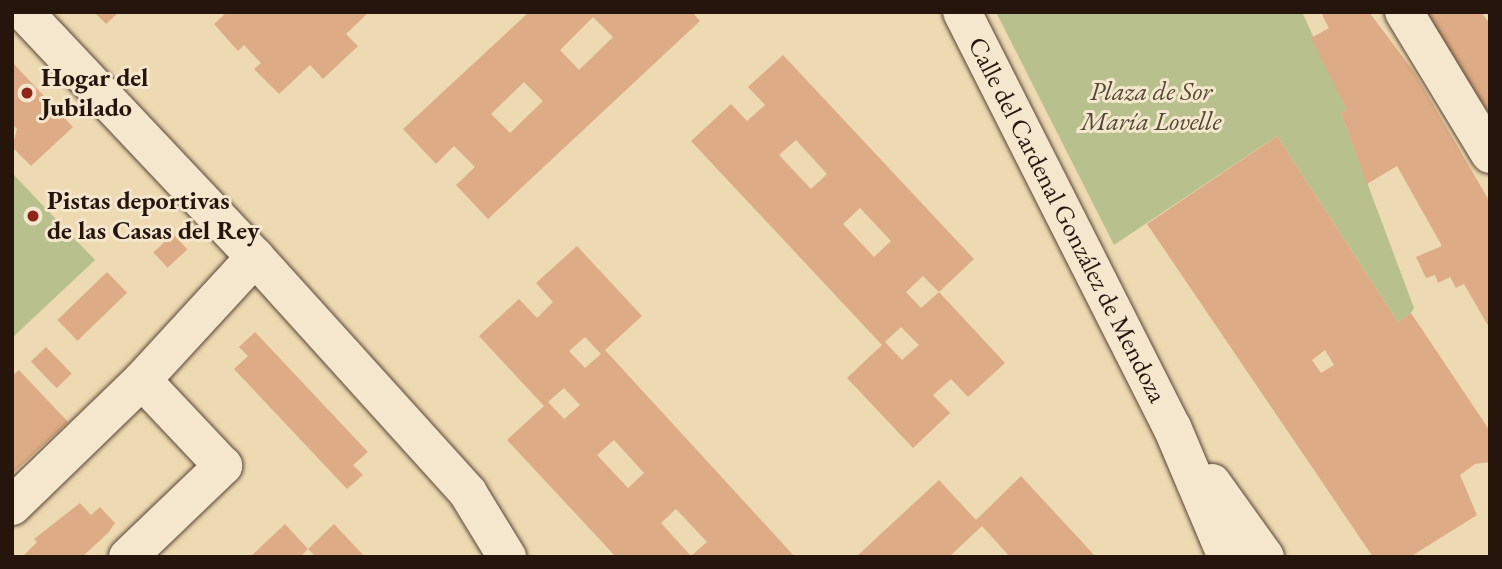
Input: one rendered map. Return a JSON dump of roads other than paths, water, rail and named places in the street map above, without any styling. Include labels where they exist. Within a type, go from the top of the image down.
[{"type":"street","points":[[24,12],[255,257],[468,493],[507,557]]},
{"type":"street","name":"Calle del Cardenal González de Mendoza","points":[[962,12],[1172,427]]},
{"type":"street","points":[[1404,12],[1490,154]]},
{"type":"street","points":[[12,506],[142,380],[255,257]]},
{"type":"street","points":[[128,557],[223,466],[142,380]]},
{"type":"street","points":[[1172,427],[1227,557]]},
{"type":"street","points":[[1172,427],[1265,557]]},
{"type":"place","name":"Hogar del Jubilado","points":[[27,93]]},
{"type":"place","name":"Pistas deportivas de las Casas del Rey","points":[[33,216]]},
{"type":"park label","name":"Plaza de Sor María Lovelle","points":[[1151,107]]}]
